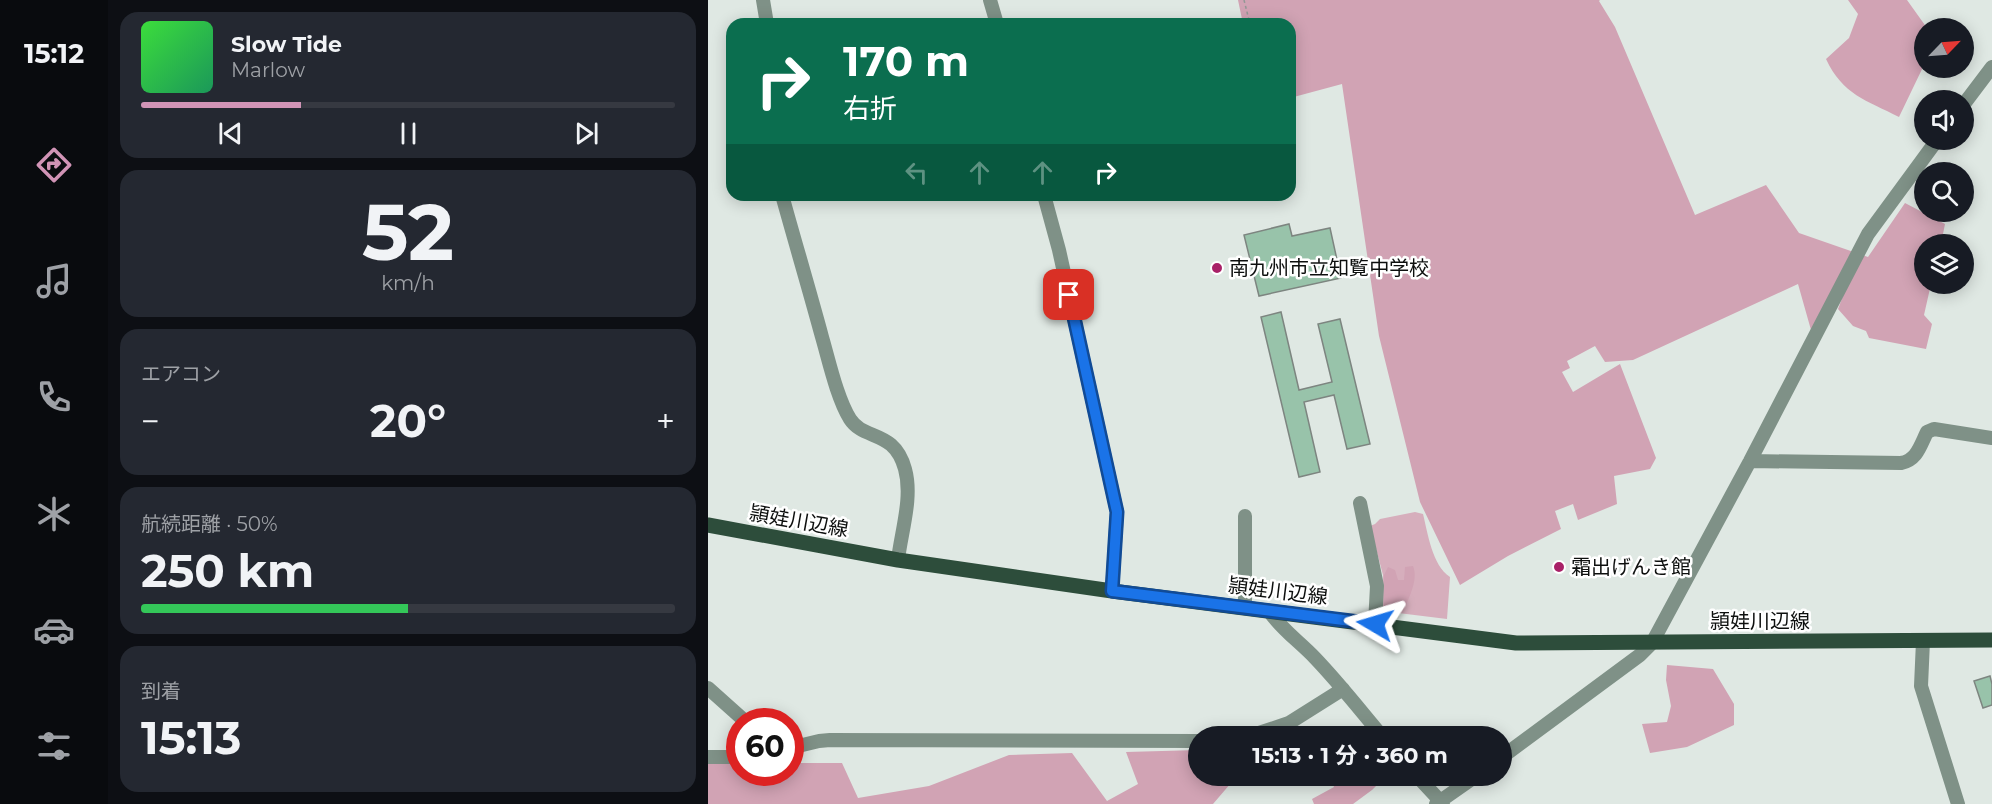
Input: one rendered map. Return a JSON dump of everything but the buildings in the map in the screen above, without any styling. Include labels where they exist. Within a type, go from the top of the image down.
[{"type":"main road","name":"頴娃川辺線","points":[[708,525],[898,560],[1112,591],[1516,643],[1992,639]]},
{"type":"street","points":[[763,0],[765,18]]},
{"type":"street","points":[[990,0],[996,18]]},
{"type":"street","points":[[1974,91],[1992,67]]},
{"type":"street","points":[[1512,750],[1640,655],[1659,633],[1868,234],[1930,150]]},
{"type":"street","points":[[784,201],[831,368],[851,422],[862,430],[884,439],[896,449],[906,470],[908,490],[898,560]]},
{"type":"street","points":[[1046,201],[1059,250],[1117,512],[1112,591]]},
{"type":"street","points":[[1750,461],[1901,463],[1915,458],[1926,432],[1934,429],[1992,438]]},
{"type":"street","points":[[1360,503],[1377,586],[1375,624]]},
{"type":"street","points":[[1245,516],[1245,608]]},
{"type":"street","points":[[1269,611],[1278,624],[1343,688],[1374,726]]},
{"type":"street","points":[[1923,641],[1921,686],[1958,804]]},
{"type":"street","points":[[708,688],[730,708]]},
{"type":"street","points":[[1280,726],[1289,723],[1343,688]]},
{"type":"street","points":[[804,745],[819,741],[1188,741]]},
{"type":"street","points":[[708,757],[726,757]]},
{"type":"street","points":[[1426,786],[1440,803],[1463,786]]},
{"type":"path","points":[[1244,0],[1248,18]]},
{"type":"shaded area","points":[[1238,0],[1600,0],[1615,27],[1695,215],[1766,185],[1799,233],[1868,257],[1905,203],[1914,208],[1914,222],[1945,224],[1943,234],[1914,234],[1914,294],[1929,294],[1924,315],[1932,324],[1926,349],[1869,338],[1866,331],[1853,326],[1838,309],[1843,296],[1811,330],[1798,284],[1633,360],[1605,362],[1595,346],[1567,361],[1570,368],[1562,372],[1573,392],[1620,364],[1656,458],[1650,469],[1614,476],[1617,504],[1578,520],[1573,504],[1555,511],[1561,529],[1508,556],[1460,585],[1420,502],[1379,336],[1342,84],[1296,96],[1296,18],[1242,18]]},
{"type":"shaded area","points":[[1848,0],[1907,0],[1920,18],[1914,18],[1914,78],[1918,78],[1899,117],[1866,101],[1848,89],[1826,59],[1849,38],[1858,14]]},
{"type":"shaded area","points":[[1415,512],[1423,514],[1435,557],[1450,577],[1447,619],[1382,611],[1383,575],[1370,526],[1380,519]]},
{"type":"shaded area","points":[[1413,566],[1414,580],[1406,605],[1384,607],[1384,575],[1388,567],[1395,570],[1398,580],[1404,580],[1405,567]]},
{"type":"shaded area","points":[[1667,665],[1713,669],[1734,704],[1734,725],[1687,747],[1650,753],[1642,724],[1667,722],[1671,706],[1666,680]]},
{"type":"shaded area","points":[[1188,750],[1188,786],[1228,786],[1213,804],[708,804],[708,762],[726,762],[726,786],[804,786],[804,763],[842,763],[858,798],[929,786],[1009,755],[1072,753],[1107,801],[1138,784],[1126,752]]},
{"type":"shaded area","points":[[1376,786],[1353,804],[1314,804],[1312,799],[1334,787]]},
{"type":"place","name":"南九州市立知覧中学校","points":[[1217,268]]},
{"type":"place","name":"霜出げんき館","points":[[1559,567]]},
{"type":"route","points":[[1069,295],[1117,512],[1112,591],[1375,624]]}]
